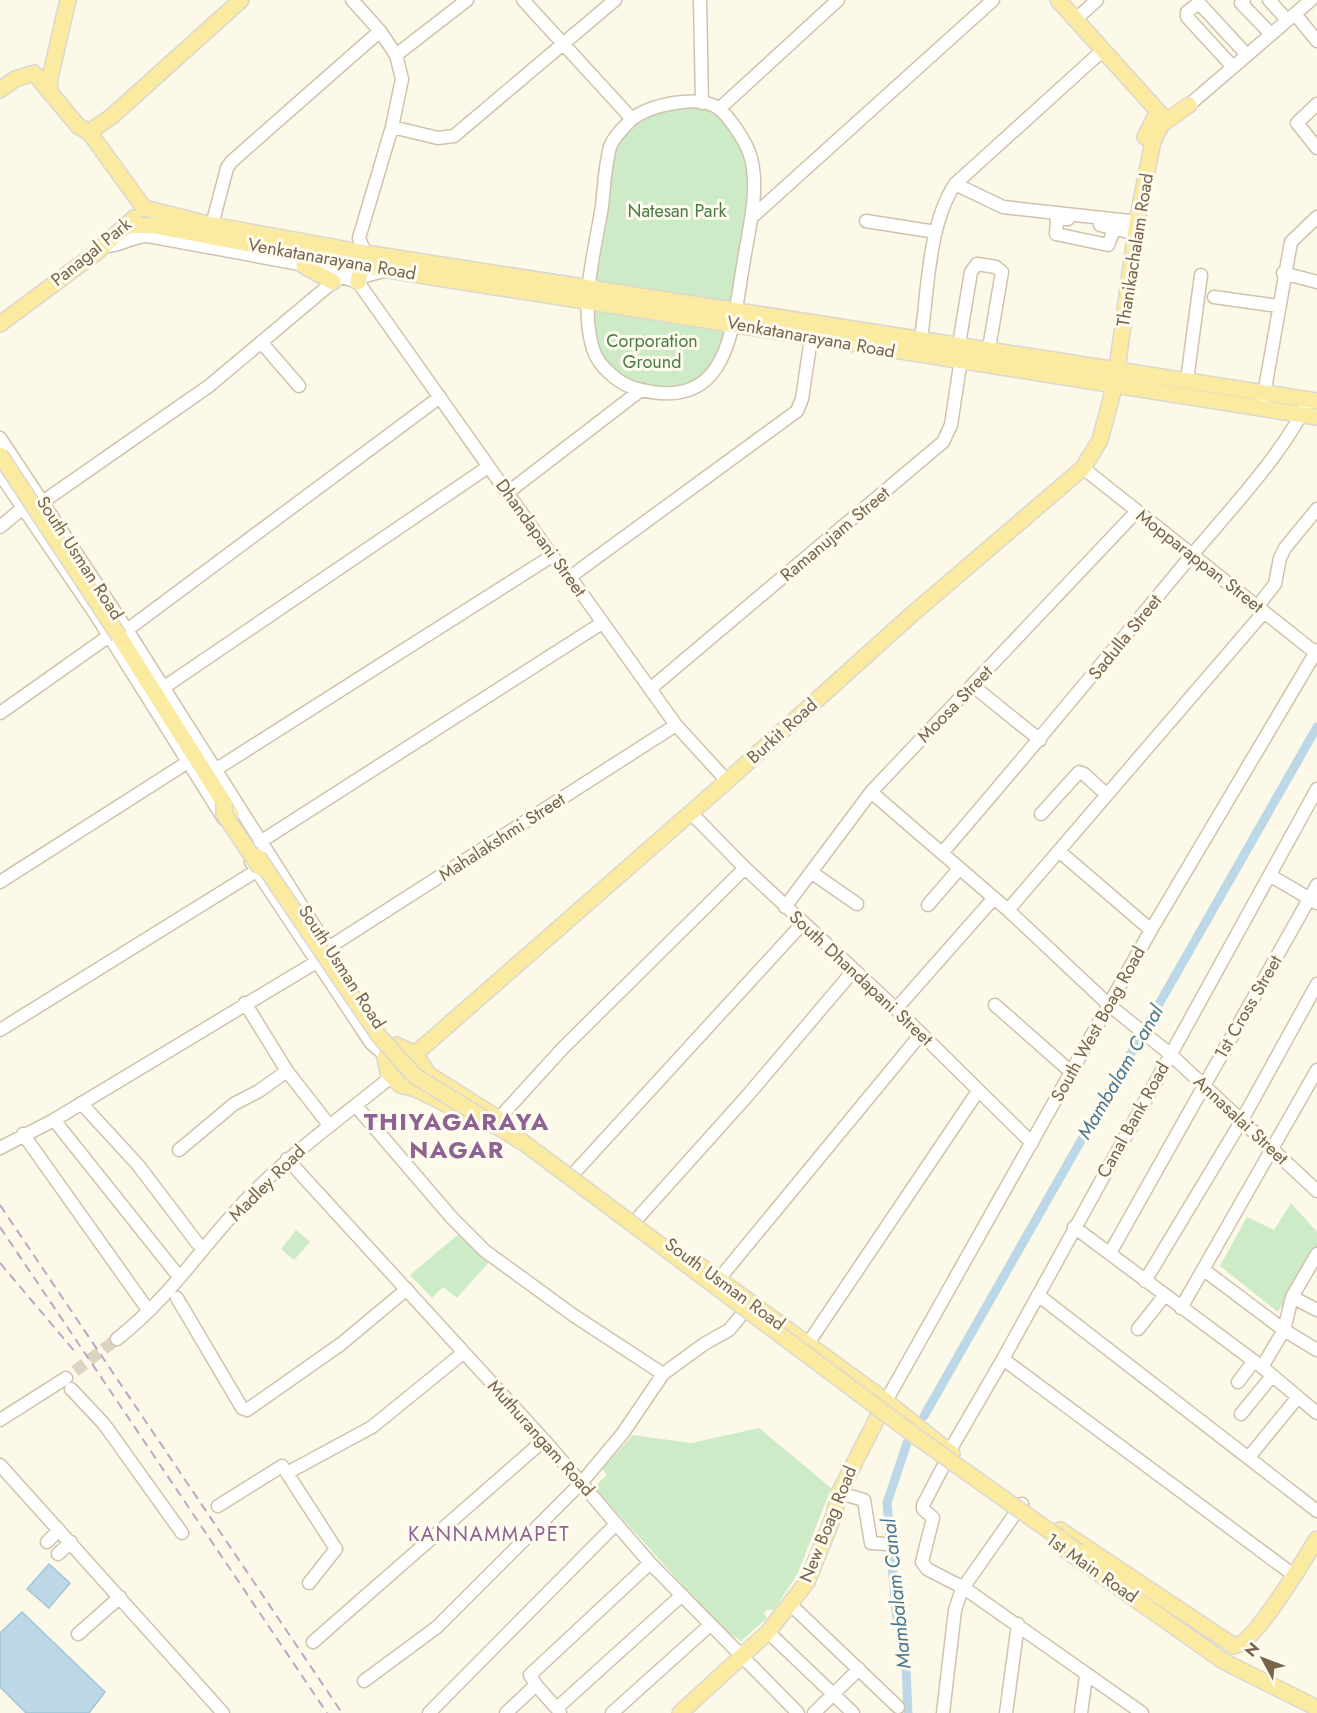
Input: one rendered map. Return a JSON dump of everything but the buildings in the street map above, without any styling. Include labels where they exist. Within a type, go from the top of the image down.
[{"type":"main road","points":[[0,90],[15,79],[34,73],[47,59],[58,0]]},
{"type":"main road","points":[[51,94],[49,82],[68,0]]},
{"type":"main road","points":[[89,132],[111,117],[241,0]]},
{"type":"main road","points":[[1058,0],[1162,115]]},
{"type":"main road","name":"Panagal Park","points":[[3,320],[104,246],[129,225],[144,208],[89,132],[78,126],[34,73]]},
{"type":"main road","points":[[1113,367],[1124,228],[1147,128],[1170,106],[1189,105]]},
{"type":"main road","name":"Thanikachalam Road","points":[[1111,383],[1153,141],[1162,115]]},
{"type":"main road","name":"Venkatanarayana Road","points":[[144,208],[212,225],[362,273],[388,270],[588,295],[735,318],[961,344],[1187,380],[1263,401],[1301,415],[1317,417]]},
{"type":"main road","name":"Venkatanarayana Road","points":[[129,225],[154,226],[362,273],[588,295]]},
{"type":"main road","points":[[304,266],[333,282]]},
{"type":"main road","name":"Venkatanarayana Road","points":[[735,318],[811,338],[960,362],[1263,401],[1313,400]]},
{"type":"main road","points":[[1095,445],[1104,424],[1111,383]]},
{"type":"main road","name":"Burkit Road","points":[[415,1054],[691,813],[910,616],[1083,468],[1095,445],[1094,437],[1111,383]]},
{"type":"main road","points":[[0,455],[119,634],[266,869]]},
{"type":"main road","points":[[110,621],[121,627],[198,750],[204,752]]},
{"type":"main road","points":[[224,803],[224,814],[354,1007],[372,1037],[371,1043]]},
{"type":"main road","name":"South Usman Road","points":[[266,869],[379,1036],[415,1076],[524,1143],[1000,1498],[1197,1632]]},
{"type":"main road","name":"South Usman Road","points":[[881,1407],[744,1312],[567,1180],[494,1123],[428,1074],[415,1054],[391,1050],[388,1072],[394,1079],[405,1087],[416,1089],[494,1123],[575,1172],[636,1220],[807,1345],[881,1407]]},
{"type":"main road","points":[[416,1089],[428,1074]]},
{"type":"main road","name":"1st Main Road","points":[[881,1407],[946,1458],[1197,1632],[1223,1661],[1317,1708]]},
{"type":"main road","name":"New Boag Road","points":[[680,1713],[768,1632],[807,1582],[834,1515],[839,1493],[881,1407]]},
{"type":"main road","points":[[1197,1632],[1234,1646],[1247,1640],[1295,1576],[1317,1539]]},
{"type":"street","points":[[352,0],[380,31],[396,55],[402,79],[392,127],[359,238],[362,273]]},
{"type":"street","points":[[396,55],[467,0]]},
{"type":"street","points":[[523,0],[632,119]]},
{"type":"street","points":[[392,127],[438,138],[454,136],[615,0]]},
{"type":"street","points":[[700,0],[702,103]]},
{"type":"street","points":[[719,109],[838,0]]},
{"type":"street","points":[[751,218],[993,0]]},
{"type":"street","points":[[1076,19],[1098,0]]},
{"type":"street","points":[[1244,0],[1241,3],[1271,34]]},
{"type":"street","points":[[1270,0],[1317,41]]},
{"type":"street","points":[[1189,105],[1311,0]]},
{"type":"street","points":[[1233,66],[1188,17],[1187,12],[1197,4],[1202,5],[1247,55]]},
{"type":"street","points":[[212,225],[227,168],[231,162],[380,31]]},
{"type":"street","points":[[921,339],[940,210],[955,184],[1102,51]]},
{"type":"street","points":[[670,103],[702,103],[719,109],[749,150],[753,174],[751,218],[735,318],[726,353],[706,379],[682,393],[641,390],[624,385],[605,368],[593,352],[588,295],[610,146],[632,119],[653,107],[670,103]]},
{"type":"street","points":[[1317,104],[1297,123],[1317,148]]},
{"type":"street","points":[[955,184],[1003,207],[1124,228]]},
{"type":"street","points":[[1060,216],[1054,232],[1056,234],[1108,245],[1124,228]]},
{"type":"street","points":[[1263,401],[1283,273],[1291,242],[1317,218]]},
{"type":"street","points":[[866,221],[936,232]]},
{"type":"street","points":[[104,246],[113,247],[133,238],[148,236],[304,266],[362,273]]},
{"type":"street","name":"Ramanujam Street","points":[[650,689],[943,442],[951,424],[971,272],[977,264],[996,267],[1002,272],[992,349]]},
{"type":"street","points":[[992,349],[1008,270]]},
{"type":"street","points":[[0,526],[23,508],[44,501],[209,386],[333,282],[342,277],[362,273]]},
{"type":"street","name":"Dhandapani Street","points":[[362,273],[440,397],[488,467],[676,726],[727,781]]},
{"type":"street","points":[[1283,273],[1317,282]]},
{"type":"street","points":[[1187,380],[1201,275]]},
{"type":"street","points":[[1214,297],[1278,306]]},
{"type":"street","points":[[570,577],[797,411],[802,399],[811,338]]},
{"type":"street","points":[[261,342],[299,386]]},
{"type":"street","points":[[507,493],[641,390]]},
{"type":"street","points":[[0,713],[119,634],[440,397]]},
{"type":"street","name":"Sadulla Street","points":[[942,854],[1040,740],[1251,484],[1313,400]]},
{"type":"street","name":"South Usman Road","points":[[0,438],[44,501],[188,762],[266,869],[328,948],[388,1039],[391,1050]]},
{"type":"street","points":[[163,688],[488,467]]},
{"type":"street","name":"Mopparappan Street","points":[[1083,468],[1191,556],[1317,652]]},
{"type":"street","name":"South Usman Road","points":[[0,474],[23,508],[163,688],[260,842],[266,869],[318,961],[371,1043],[391,1050]]},
{"type":"street","points":[[1008,910],[1060,852],[1261,609],[1275,584],[1280,558],[1317,509]]},
{"type":"street","name":"Moosa Street","points":[[785,907],[871,792],[974,686],[1137,511]]},
{"type":"street","points":[[215,770],[552,556]]},
{"type":"street","points":[[260,842],[602,623]]},
{"type":"street","name":"South West Boag Road","points":[[881,1407],[1151,930],[1317,652]]},
{"type":"street","points":[[974,686],[1040,740]]},
{"type":"street","name":"Mahalakshmi Street","points":[[328,948],[676,726]]},
{"type":"street","points":[[0,882],[188,762]]},
{"type":"street","points":[[1041,814],[1078,772],[1084,774],[1107,795]]},
{"type":"street","name":"Canal Bank Road","points":[[963,1588],[927,1569],[922,1562],[933,1518],[923,1509],[923,1505],[946,1458],[1271,876],[1317,789]]},
{"type":"street","name":"Annasalai Street","points":[[871,792],[1008,910],[1109,1005],[1170,1054],[1317,1191]]},
{"type":"street","name":"South Dhandapani Street","points":[[691,813],[785,907],[896,1009],[1032,1143]]},
{"type":"street","points":[[1060,852],[1151,930]]},
{"type":"street","points":[[494,1123],[650,960],[745,868]]},
{"type":"street","points":[[0,1030],[266,869]]},
{"type":"street","points":[[928,905],[959,869]]},
{"type":"street","points":[[811,872],[857,904]]},
{"type":"street","points":[[1271,876],[1313,901]]},
{"type":"street","name":"1st Cross Street","points":[[1110,1253],[1204,1085],[1313,901],[1317,885]]},
{"type":"street","points":[[896,1009],[993,898]]},
{"type":"street","points":[[575,1172],[803,923]]},
{"type":"street","points":[[0,1148],[22,1134],[54,1120],[318,961]]},
{"type":"street","points":[[636,1220],[748,1095],[854,970]]},
{"type":"street","points":[[1145,1281],[1242,1120],[1317,984]]},
{"type":"street","points":[[245,1003],[287,1071],[329,1125]]},
{"type":"street","points":[[995,1005],[1071,1072]]},
{"type":"street","points":[[719,1279],[921,1034]]},
{"type":"street","points":[[1181,1308],[1317,1070]]},
{"type":"street","points":[[179,1150],[234,1104],[259,1091],[287,1071]]},
{"type":"street","name":"Madley Road","points":[[117,1339],[152,1306],[246,1200],[287,1160],[386,1081],[394,1079]]},
{"type":"street","points":[[807,1345],[978,1091]]},
{"type":"street","points":[[81,1103],[138,1165],[198,1244]]},
{"type":"street","points":[[356,1106],[452,1218],[486,1251],[573,1315],[663,1374]]},
{"type":"street","points":[[54,1120],[176,1273]]},
{"type":"street","points":[[22,1134],[152,1306]]},
{"type":"street","name":"Muthurangam Road","points":[[287,1160],[582,1482],[650,1563],[798,1713]]},
{"type":"street","points":[[1074,1227],[1258,1364],[1317,1413]]},
{"type":"street","points":[[1238,1382],[1258,1364],[1284,1330],[1292,1297],[1315,1263]]},
{"type":"street","points":[[1204,1270],[1284,1330],[1317,1350]]},
{"type":"street","points":[[177,1298],[242,1408],[248,1410],[341,1344],[406,1289]]},
{"type":"street","points":[[1038,1295],[1317,1511]]},
{"type":"street","points":[[1138,1329],[1165,1295]]},
{"type":"street","points":[[1292,1297],[1317,1310]]},
{"type":"street","points":[[364,1681],[437,1627],[582,1482],[623,1433],[663,1374],[704,1344],[729,1330],[744,1312]]},
{"type":"street","points":[[287,1473],[372,1427],[464,1353]]},
{"type":"street","points":[[1003,1359],[1295,1576]]},
{"type":"street","points":[[1241,1414],[1272,1376]]},
{"type":"street","points":[[0,1420],[71,1378],[182,1533]]},
{"type":"street","points":[[1249,1457],[1298,1397]]},
{"type":"street","points":[[313,1642],[544,1440]]},
{"type":"street","points":[[0,1465],[223,1713]]},
{"type":"street","points":[[218,1506],[282,1466],[336,1549],[309,1583]]},
{"type":"street","points":[[839,1493],[864,1500],[870,1541],[873,1544],[886,1545]]},
{"type":"street","points":[[943,1713],[955,1610],[963,1588],[1018,1509]]},
{"type":"street","points":[[429,1713],[616,1524]]},
{"type":"street","points":[[47,1542],[59,1530]]},
{"type":"street","points":[[58,1554],[70,1542]]},
{"type":"street","points":[[650,1563],[530,1676],[559,1710],[682,1595]]},
{"type":"street","points":[[963,1588],[1018,1624],[1086,1677],[1142,1713]]},
{"type":"street","points":[[78,1634],[120,1597]]},
{"type":"street","points":[[791,1605],[898,1707]]},
{"type":"street","points":[[1006,1713],[1018,1624]]},
{"type":"street","points":[[612,1713],[710,1625]]},
{"type":"street","points":[[768,1632],[854,1713]]},
{"type":"street","points":[[814,1713],[859,1670]]},
{"type":"street","points":[[1081,1713],[1086,1677]]},
{"type":"street","points":[[506,1713],[536,1685]]},
{"type":"green space","name":"Natesan Park","points":[[671,101],[723,113],[753,167],[734,307],[592,286],[613,147],[633,120]]},
{"type":"green space","name":"Corporation Ground","points":[[589,304],[729,324],[730,334],[704,378],[681,392],[625,384],[596,352]]},
{"type":"green space","points":[[1291,1203],[1317,1232],[1317,1248],[1278,1312],[1220,1266],[1247,1217],[1274,1230]]},
{"type":"green space","points":[[296,1230],[310,1242],[294,1260],[281,1249]]},
{"type":"green space","points":[[462,1231],[491,1260],[457,1298],[443,1287],[432,1298],[410,1275]]},
{"type":"green space","points":[[759,1428],[831,1488],[798,1573],[774,1610],[767,1610],[764,1613],[767,1618],[741,1641],[721,1628],[594,1487],[607,1475],[602,1469],[633,1435],[691,1443]]},
{"type":"water","points":[[49,1564],[70,1583],[49,1608],[27,1589]]},
{"type":"water","points":[[22,1612],[105,1692],[89,1713],[26,1713],[0,1687],[0,1633]]},
{"type":"waterway","name":"Mambalam Canal","points":[[924,1416],[1317,727]]},
{"type":"waterway","name":"Mambalam Canal","points":[[907,1443],[887,1503],[896,1612],[906,1667],[908,1713]]},
{"type":"tunnel","points":[[75,1371],[117,1339]]},
{"type":"railway","points":[[0,1205],[342,1713]]},
{"type":"railway","points":[[0,1227],[327,1713]]},
{"type":"railway","points":[[0,1263],[76,1353]]},
{"type":"district","name":"THIYAGARAYA NAGAR","points":[[457,1136]]},
{"type":"district","name":"KANNAMMAPET","points":[[489,1534]]}]
